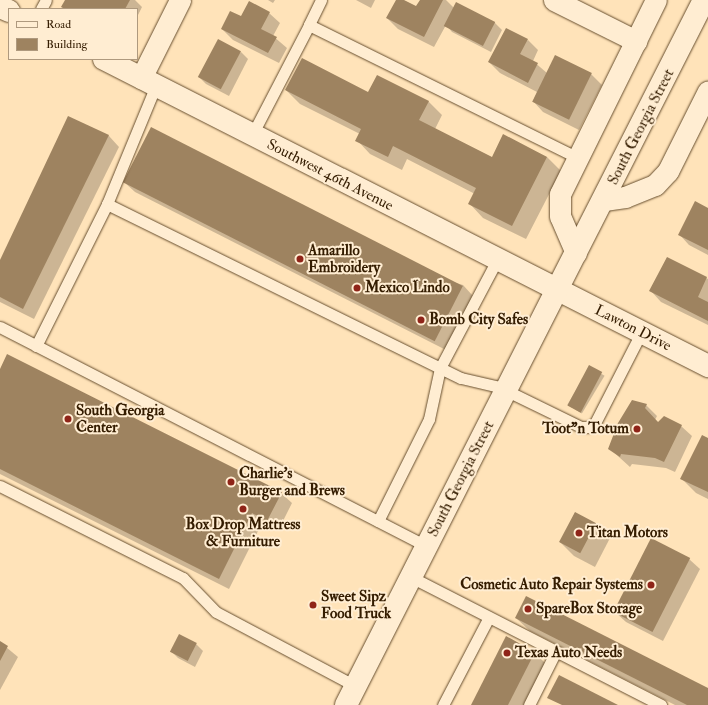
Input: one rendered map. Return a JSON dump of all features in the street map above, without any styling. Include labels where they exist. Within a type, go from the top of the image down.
[{"type":"main road","name":"South Georgia Street","points":[[346,705],[576,252],[604,200],[704,0]]},
{"type":"main road","name":"Southwest 46th Avenue","points":[[106,60],[557,290]]},
{"type":"main road","name":"Lawton Drive","points":[[557,290],[708,366]]},
{"type":"street","points":[[148,82],[180,0]]},
{"type":"street","points":[[554,0],[636,41]]},
{"type":"street","points":[[576,252],[560,216],[560,194],[656,0]]},
{"type":"street","points":[[604,200],[625,197],[655,185],[668,171],[708,91]]},
{"type":"lane","points":[[252,134],[321,0]]},
{"type":"lane","points":[[309,25],[578,158]]},
{"type":"lane","points":[[36,346],[107,204],[148,82]]},
{"type":"lane","points":[[107,204],[461,378],[506,390],[582,427],[589,427],[595,424],[642,333]]},
{"type":"lane","points":[[378,521],[429,419],[440,368],[497,260]]},
{"type":"lane","points":[[0,327],[426,546]]},
{"type":"lane","points":[[0,486],[183,578],[216,612],[355,686]]},
{"type":"lane","points":[[411,577],[660,705]]},
{"type":"lane","points":[[443,705],[488,617]]},
{"type":"lane","points":[[529,705],[556,651]]},
{"type":"building","points":[[65,0],[130,0],[126,8],[61,7]]},
{"type":"building","points":[[396,0],[404,0],[416,6],[420,0],[443,0],[424,37],[386,18]]},
{"type":"building","points":[[249,1],[270,12],[261,29],[277,37],[268,53],[221,29],[230,11],[241,16]]},
{"type":"building","points":[[456,2],[495,22],[483,46],[444,26]]},
{"type":"building","points":[[506,28],[528,39],[520,54],[538,63],[528,83],[488,62]]},
{"type":"building","points":[[218,39],[241,51],[221,89],[198,77]]},
{"type":"building","points":[[555,55],[592,73],[569,120],[532,102]]},
{"type":"building","points":[[302,58],[368,92],[377,75],[429,101],[419,120],[492,157],[503,134],[547,157],[512,226],[468,204],[476,188],[393,146],[388,157],[355,141],[361,129],[285,90]]},
{"type":"building","points":[[68,116],[109,135],[23,309],[0,297],[0,260]]},
{"type":"building","points":[[151,127],[463,286],[435,341],[123,182]]},
{"type":"building","points":[[695,201],[708,208],[708,250],[678,235]]},
{"type":"building","points":[[667,257],[707,277],[698,297],[708,302],[708,321],[649,291]]},
{"type":"building","name":"South Georgia Center","points":[[7,354],[282,492],[267,521],[252,513],[219,579],[0,469],[0,369]]},
{"type":"building","points":[[589,365],[602,372],[581,413],[567,406]]},
{"type":"building","points":[[632,400],[647,404],[645,408],[658,422],[664,416],[682,425],[664,462],[655,458],[621,454],[620,457],[608,449],[618,423]]},
{"type":"building","points":[[702,435],[708,438],[708,492],[680,479]]},
{"type":"building","points":[[575,512],[596,523],[580,553],[559,542]]},
{"type":"building","points":[[651,538],[690,558],[653,632],[613,612]]},
{"type":"building","points":[[526,596],[708,688],[708,705],[687,705],[515,618]]},
{"type":"building","points":[[179,634],[197,643],[188,661],[170,652]]},
{"type":"building","points":[[506,636],[535,652],[508,705],[471,705]]},
{"type":"building","points":[[0,641],[8,646],[0,661]]},
{"type":"building","points":[[559,675],[618,705],[562,705],[547,698]]},
{"type":"place","name":"Amarillo Embroidery","points":[[300,259]]},
{"type":"place","name":"Mexico Lindo","points":[[357,288]]},
{"type":"place","name":"Bomb City Safes","points":[[421,320]]},
{"type":"place","name":"South Georgia Center","points":[[68,419]]},
{"type":"place","name":"Toot\"n Totum","points":[[637,429]]},
{"type":"place","name":"Charlie's Burger and Brews","points":[[231,482]]},
{"type":"place","name":"Box Drop Mattress & Furniture","points":[[243,509]]},
{"type":"place","name":"Titan Motors","points":[[579,533]]},
{"type":"place","name":"Cosmetic Auto Repair Systems","points":[[651,585]]},
{"type":"place","name":"Sweet Sipz Food Truck","points":[[313,605]]},
{"type":"place","name":"SpareBox Storage","points":[[528,609]]},
{"type":"place","name":"Texas Auto Needs","points":[[507,653]]}]
